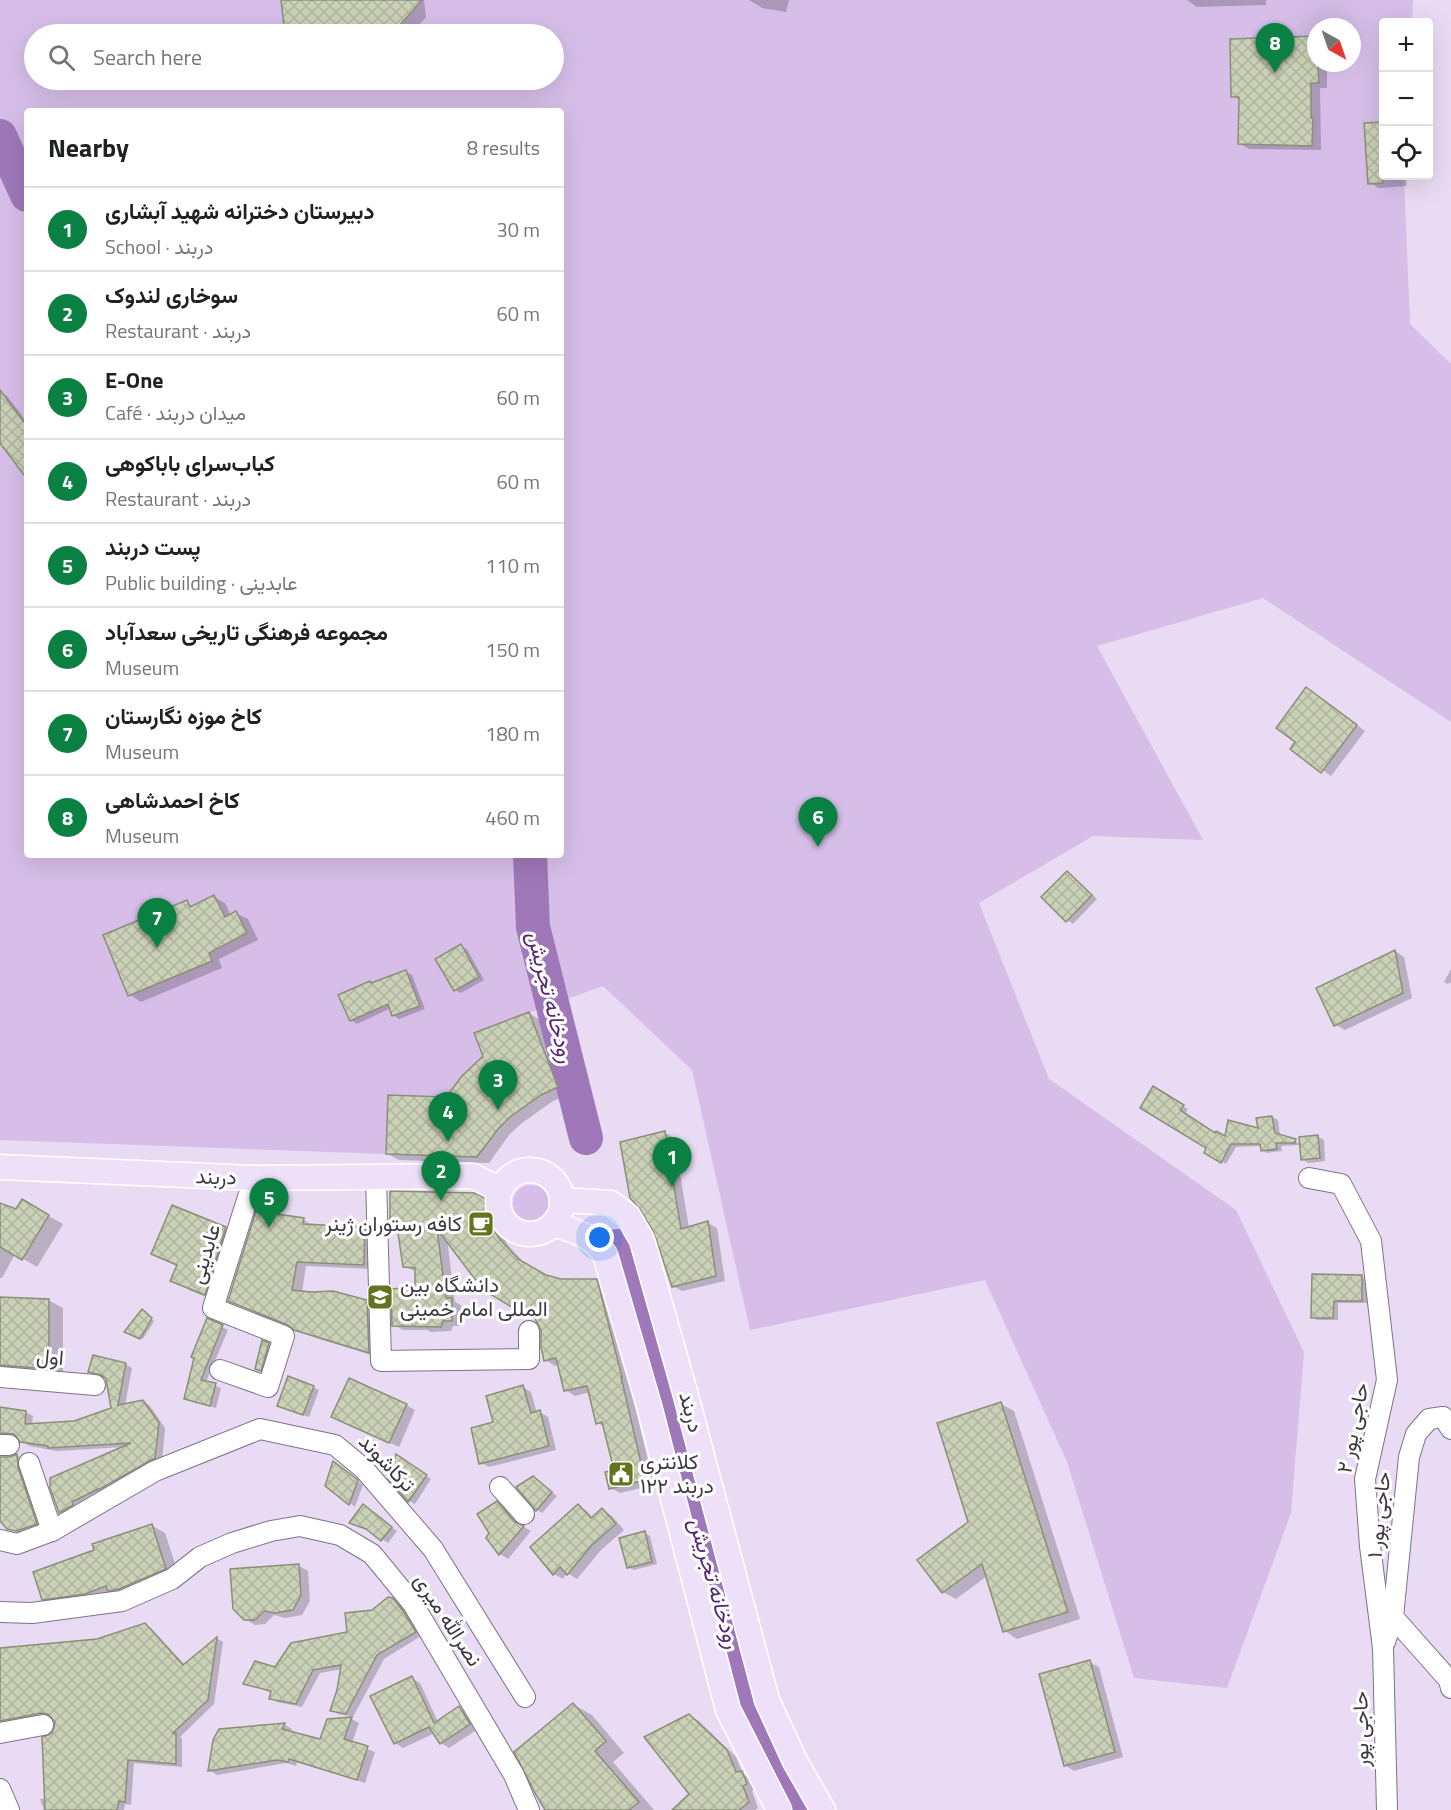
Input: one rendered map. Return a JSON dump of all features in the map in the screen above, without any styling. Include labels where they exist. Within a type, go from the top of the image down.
[{"type":"main road","name":"دربند","points":[[0,1167],[254,1178],[473,1176],[500,1190]]},
{"type":"main road","points":[[538,1171],[555,1182],[562,1200],[562,1208],[554,1224],[537,1233],[517,1232],[509,1226],[499,1210],[500,1190],[505,1183],[520,1172],[538,1171]]},
{"type":"main road","name":"دربند","points":[[562,1200],[611,1203],[628,1216],[642,1240],[686,1392],[767,1700],[807,1784],[823,1810]]},
{"type":"main road","name":"دربند","points":[[554,1224],[588,1236],[598,1244],[605,1255],[649,1406],[728,1710],[776,1805]]},
{"type":"main road","points":[[749,1752],[759,1758],[771,1758],[781,1749],[783,1736]]},
{"type":"main road","points":[[776,1805],[773,1788],[781,1778],[787,1775],[798,1776],[807,1784]]},
{"type":"street","points":[[376,1177],[381,1361],[529,1359],[529,1331]]},
{"type":"street","name":"عابدینی","points":[[220,1370],[268,1387],[284,1336],[213,1308],[254,1178]]},
{"type":"street","name":"حاجی پور ۲","points":[[1309,1178],[1341,1184],[1371,1240],[1388,1380],[1365,1479],[1370,1546],[1383,1648]]},
{"type":"street","name":"اول","points":[[0,1377],[95,1384]]},
{"type":"street","name":"حاجی پور ۱","points":[[1383,1648],[1393,1617],[1409,1457],[1416,1434],[1429,1419],[1443,1417],[1451,1429]]},
{"type":"street","name":"ترکاشوند","points":[[0,1540],[17,1544],[52,1531],[155,1471],[260,1429],[335,1445],[364,1469],[433,1549],[525,1697]]},
{"type":"street","points":[[30,1463],[52,1531]]},
{"type":"street","points":[[500,1487],[524,1514]]},
{"type":"street","name":"نصرالله میری","points":[[0,1612],[32,1613],[122,1600],[172,1579],[200,1557],[232,1543],[271,1531],[300,1526],[340,1535],[372,1554],[413,1604],[514,1775],[529,1810]]},
{"type":"street","points":[[1393,1617],[1449,1680],[1451,1688]]},
{"type":"street","name":"حاجی پور","points":[[1383,1648],[1387,1810]]},
{"type":"street","points":[[0,1733],[43,1725]]},
{"type":"street","points":[[0,1789],[9,1810]]},
{"type":"shaded area","points":[[0,0],[1413,0],[1412,18],[1379,18],[1379,180],[1404,180],[1410,324],[1451,364],[1451,722],[1263,598],[1097,646],[1203,840],[1093,836],[979,903],[1049,1079],[1236,1210],[1304,1352],[1291,1513],[1227,1688],[1134,1678],[1067,1462],[985,1280],[750,1330],[692,1070],[603,986],[474,1033],[483,1057],[446,1097],[388,1095],[386,1154],[0,1140]]},
{"type":"shaded area","points":[[531,1185],[544,1190],[549,1203],[544,1216],[531,1221],[518,1216],[513,1203],[518,1190]]},
{"type":"building","points":[[281,0],[422,0],[401,24],[284,24]]},
{"type":"building","points":[[1307,36],[1307,72],[1318,72],[1319,83],[1311,83],[1312,146],[1238,144],[1239,97],[1231,97],[1230,39]]},
{"type":"building","points":[[1379,122],[1379,180],[1383,180],[1383,183],[1368,184],[1364,123]]},
{"type":"building","points":[[0,390],[24,422],[24,475],[0,443]]},
{"type":"building","points":[[1306,687],[1357,725],[1321,773],[1290,749],[1295,742],[1276,728]]},
{"type":"building","points":[[1067,871],[1092,895],[1066,922],[1041,897]]},
{"type":"building","points":[[214,895],[225,917],[236,911],[247,933],[209,953],[212,961],[128,996],[103,935],[187,900],[190,907]]},
{"type":"building","points":[[461,944],[479,977],[454,991],[435,959]]},
{"type":"building","points":[[1395,950],[1403,993],[1334,1026],[1316,988]]},
{"type":"building","points":[[406,970],[420,1006],[392,1016],[388,1004],[350,1021],[338,995],[370,981],[371,983]]},
{"type":"building","points":[[529,1012],[558,1087],[541,1095],[510,1117],[477,1157],[386,1154],[388,1095],[446,1097],[462,1076],[483,1056],[474,1033]]},
{"type":"building","points":[[1153,1086],[1184,1105],[1180,1110],[1215,1133],[1216,1131],[1225,1136],[1228,1120],[1258,1128],[1256,1118],[1272,1116],[1275,1133],[1296,1139],[1295,1143],[1276,1143],[1277,1149],[1261,1151],[1260,1144],[1231,1144],[1221,1163],[1204,1153],[1206,1148],[1140,1108]]},
{"type":"building","points":[[665,1131],[681,1229],[708,1221],[716,1276],[672,1287],[654,1233],[640,1209],[630,1198],[620,1142]]},
{"type":"building","points":[[1318,1135],[1320,1158],[1301,1160],[1299,1137]]},
{"type":"building","points":[[390,1191],[475,1193],[485,1198],[486,1209],[498,1237],[518,1259],[546,1275],[561,1279],[597,1279],[645,1480],[609,1489],[605,1472],[614,1470],[602,1422],[596,1424],[587,1386],[564,1391],[556,1358],[544,1361],[541,1330],[534,1317],[490,1294],[474,1278],[437,1229],[446,1298],[452,1298],[452,1321],[443,1321],[441,1327],[392,1326],[391,1289],[415,1287],[415,1268],[403,1267],[398,1233],[390,1232]]},
{"type":"building","points":[[22,1199],[49,1215],[22,1260],[0,1247],[0,1203],[16,1209]]},
{"type":"building","points":[[172,1205],[226,1227],[205,1295],[170,1281],[177,1265],[151,1254]]},
{"type":"building","points":[[256,1211],[304,1218],[303,1224],[365,1227],[364,1265],[297,1262],[292,1290],[333,1291],[367,1300],[369,1353],[294,1330],[288,1325],[228,1301]]},
{"type":"building","points":[[1312,1274],[1362,1275],[1362,1301],[1334,1301],[1333,1318],[1311,1318]]},
{"type":"building","points":[[0,1297],[49,1299],[49,1369],[0,1365]]},
{"type":"building","points":[[142,1309],[152,1318],[140,1339],[124,1332]]},
{"type":"building","points":[[207,1318],[223,1325],[201,1380],[216,1383],[210,1406],[184,1399],[194,1358],[191,1357]]},
{"type":"building","points":[[262,1340],[269,1343],[261,1371],[255,1369]]},
{"type":"building","points":[[93,1355],[126,1363],[118,1405],[143,1400],[159,1423],[155,1458],[72,1502],[73,1505],[59,1513],[50,1488],[50,1478],[131,1443],[48,1448],[48,1446],[20,1442],[14,1434],[0,1433],[0,1407],[26,1411],[25,1424],[74,1421],[111,1408],[106,1379],[101,1375],[88,1372]]},
{"type":"building","points":[[288,1376],[314,1386],[303,1415],[277,1406]]},
{"type":"building","points":[[349,1378],[407,1404],[389,1443],[331,1417]]},
{"type":"building","points":[[523,1385],[531,1413],[540,1410],[549,1446],[479,1464],[471,1428],[493,1422],[486,1396]]},
{"type":"building","points":[[1001,1402],[1068,1612],[1003,1632],[982,1564],[942,1593],[917,1560],[968,1522],[937,1423]]},
{"type":"building","points":[[17,1454],[18,1467],[37,1524],[16,1531],[7,1529],[0,1521],[0,1457]]},
{"type":"building","points":[[396,1454],[427,1475],[408,1502],[388,1479]]},
{"type":"building","points":[[333,1461],[358,1480],[349,1505],[325,1486]]},
{"type":"building","points":[[533,1476],[552,1492],[536,1511],[516,1487]]},
{"type":"building","points":[[497,1501],[515,1522],[524,1526],[499,1555],[486,1538],[489,1533],[477,1514]]},
{"type":"building","points":[[363,1504],[392,1527],[381,1541],[366,1529],[349,1523]]},
{"type":"building","points":[[578,1504],[591,1518],[602,1508],[616,1524],[592,1545],[567,1575],[560,1567],[553,1575],[530,1547]]},
{"type":"building","points":[[152,1524],[166,1569],[119,1589],[108,1591],[106,1586],[85,1594],[42,1600],[33,1572],[94,1550],[92,1544]]},
{"type":"building","points":[[645,1531],[652,1562],[627,1568],[619,1538]]},
{"type":"building","points":[[299,1564],[301,1595],[293,1610],[275,1613],[264,1611],[255,1620],[244,1620],[233,1609],[230,1569]]},
{"type":"building","points":[[388,1597],[393,1598],[416,1632],[377,1655],[346,1714],[330,1711],[337,1690],[341,1665],[313,1670],[296,1704],[269,1699],[271,1691],[243,1684],[255,1661],[275,1667],[291,1643],[347,1632],[345,1613],[372,1610]]},
{"type":"building","points":[[145,1623],[183,1665],[217,1637],[208,1700],[173,1733],[176,1733],[176,1764],[128,1760],[125,1802],[119,1801],[117,1810],[45,1810],[42,1737],[51,1734],[55,1722],[48,1714],[41,1713],[0,1721],[0,1648],[97,1639]]},
{"type":"building","points":[[1090,1660],[1115,1752],[1064,1766],[1039,1674]]},
{"type":"building","points":[[412,1676],[434,1723],[459,1706],[470,1724],[440,1744],[429,1727],[394,1744],[370,1696]]},
{"type":"building","points":[[573,1703],[606,1741],[595,1751],[639,1802],[629,1810],[545,1810],[535,1793],[514,1752]]},
{"type":"building","points":[[689,1714],[727,1750],[736,1772],[742,1771],[747,1784],[743,1786],[749,1802],[739,1810],[672,1810],[689,1794],[644,1737]]},
{"type":"building","points":[[352,1717],[344,1739],[368,1746],[357,1780],[289,1759],[288,1762],[277,1760],[208,1771],[213,1740],[219,1729],[285,1723],[282,1729],[320,1739],[327,1719]]},
{"type":"waterway","name":"رودخانه تجریش","points":[[0,136],[24,188]]},
{"type":"waterway","name":"رودخانه تجریش","points":[[530,858],[533,927],[586,1138]]},
{"type":"waterway","name":"رودخانه تجریش","points":[[617,1246],[757,1727],[782,1779],[801,1810]]},
{"type":"place","name":"کاخ احمدشاهی","points":[[1275,73]]},
{"type":"place","name":"مجموعه فرهنگی تاریخی سعدآباد","points":[[818,847]]},
{"type":"place","name":"کاخ موزه نگارستان","points":[[157,948]]},
{"type":"place","name":"E-One","points":[[498,1110]]},
{"type":"place","name":"کباب‌سرای باباکوهی","points":[[448,1142]]},
{"type":"place","name":"دبیرستان دخترانه شهید آبشاری","points":[[672,1187]]},
{"type":"place","name":"سوخاری لندوک","points":[[441,1201]]},
{"type":"place","name":"کافه رستوران ژینر","points":[[481,1224]]},
{"type":"place","name":"پست دربند","points":[[269,1228]]},
{"type":"place","name":"دانشگاه بین المللی امام خمینی","points":[[380,1297]]},
{"type":"place","name":"کلانتری ۱۲۲ دربند","points":[[621,1474]]}]
